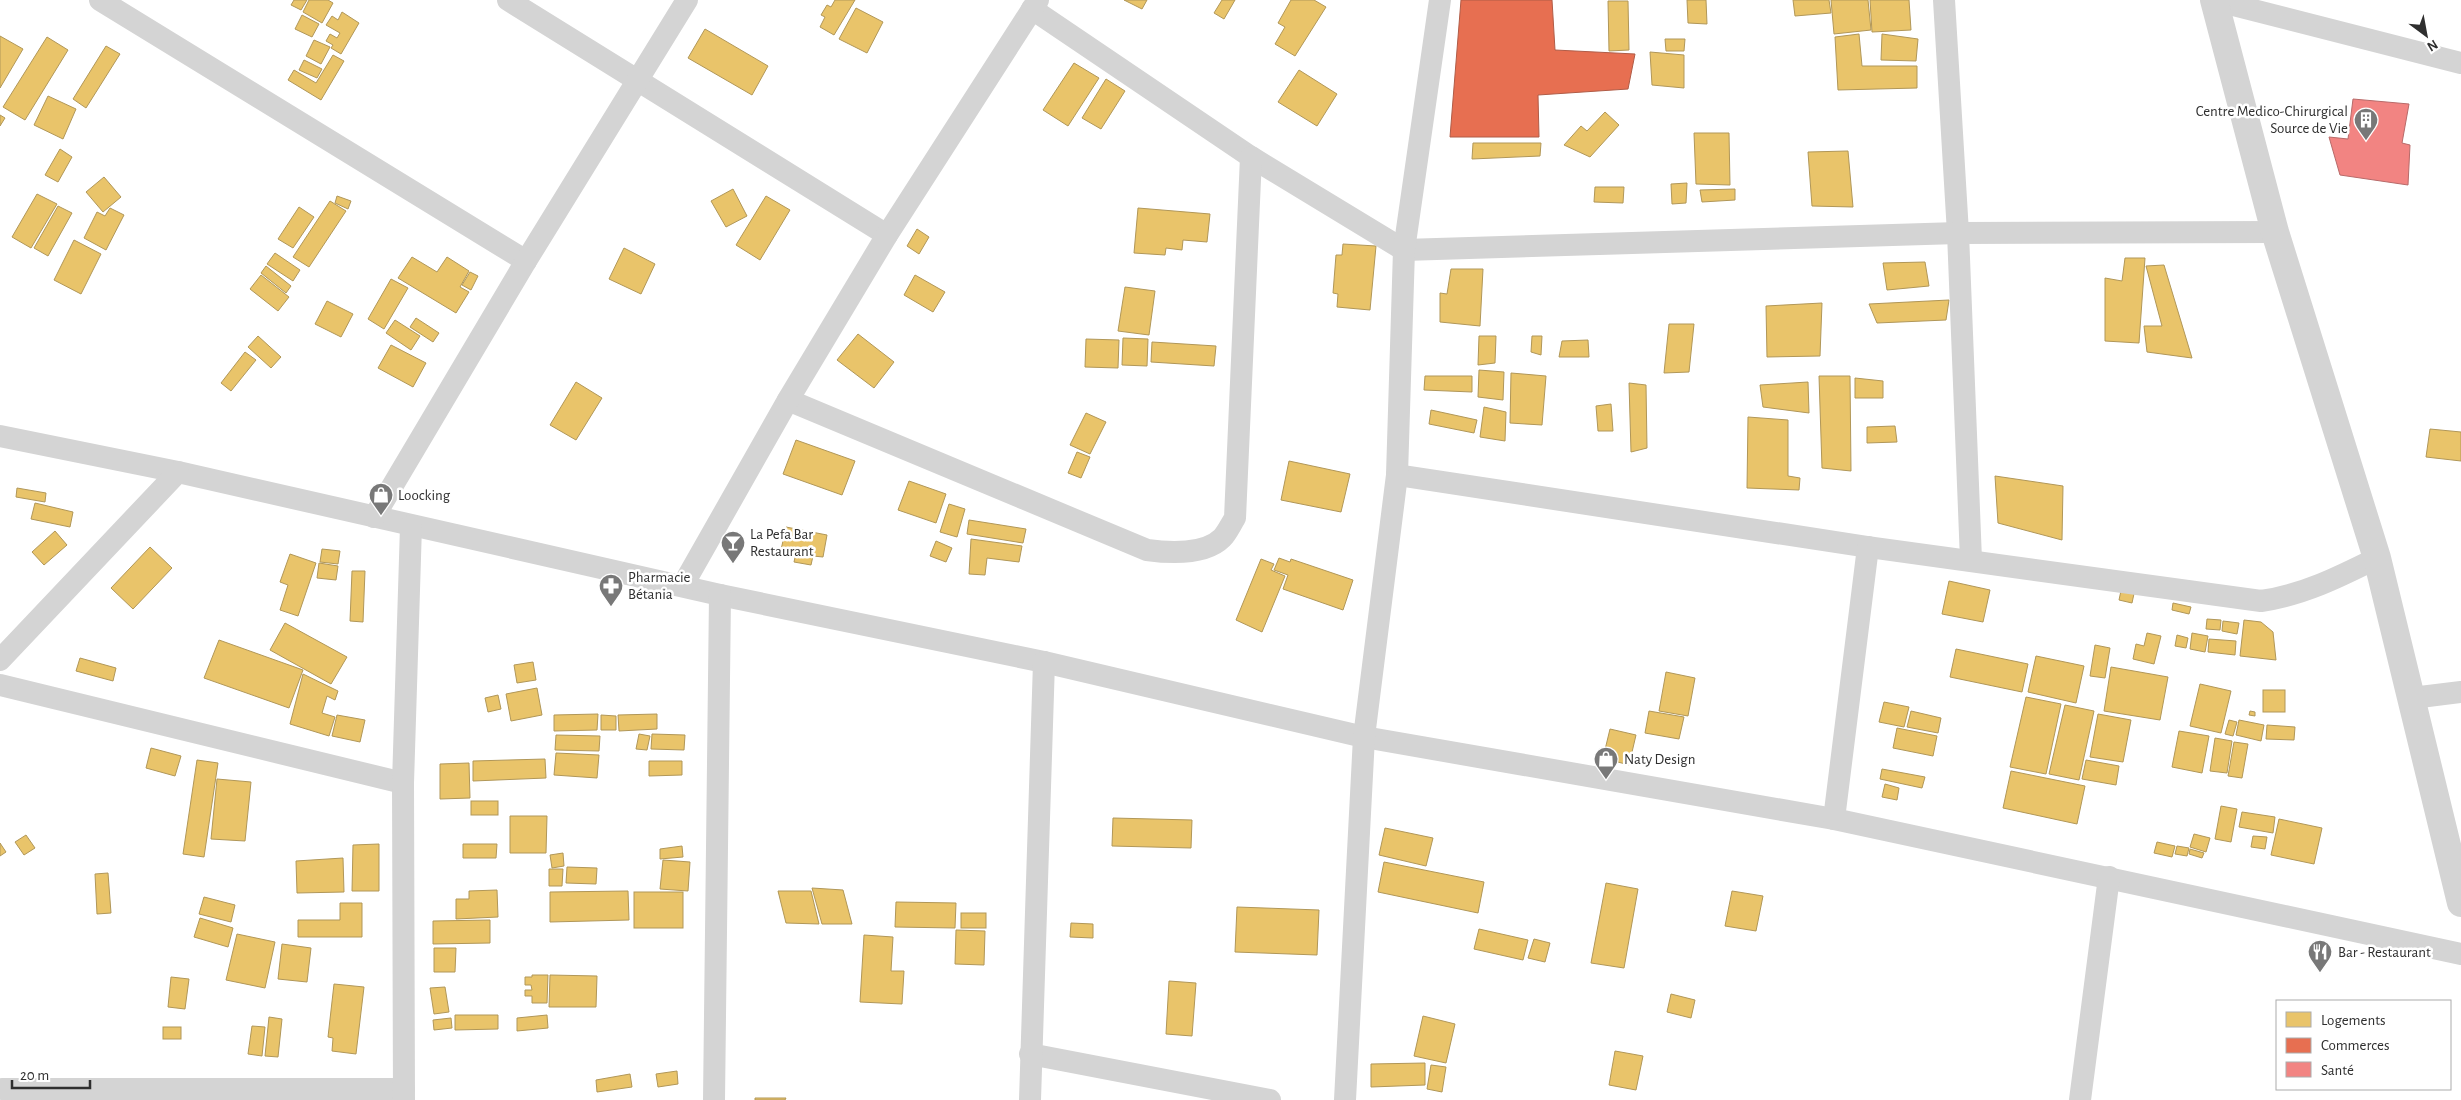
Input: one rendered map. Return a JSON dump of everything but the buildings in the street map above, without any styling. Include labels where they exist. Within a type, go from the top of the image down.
[{"type":"street","points":[[100,0],[526,261]]},
{"type":"street","points":[[508,0],[887,234]]},
{"type":"street","points":[[374,517],[526,261],[687,0]]},
{"type":"street","points":[[1345,1100],[1364,737],[1397,475],[1404,250],[1440,0]]},
{"type":"street","points":[[1944,0],[1958,233],[1971,560]]},
{"type":"street","points":[[2461,63],[2214,0],[2274,232],[2377,558],[2461,903]]},
{"type":"street","points":[[683,585],[788,400],[887,234],[1035,5],[1251,157],[1404,250],[1958,233],[2274,232]]},
{"type":"street","points":[[788,400],[1147,550],[1173,554],[1198,550],[1222,539],[1235,518],[1251,157]]},
{"type":"street","points":[[0,436],[178,472],[411,526],[683,585],[720,595],[1044,662],[1364,737],[1834,819],[2461,954]]},
{"type":"street","points":[[0,660],[178,472]]},
{"type":"street","points":[[1397,475],[1868,547],[2261,601],[2283,598],[2328,583],[2377,558]]},
{"type":"street","points":[[2,1091],[404,1094],[403,783],[411,526]]},
{"type":"street","points":[[1834,819],[1868,547]]},
{"type":"street","points":[[714,1100],[720,595]]},
{"type":"street","points":[[1030,1100],[1044,662]]},
{"type":"street","points":[[0,685],[403,783]]},
{"type":"street","points":[[2412,698],[2461,692]]},
{"type":"street","points":[[2080,1100],[2108,877]]},
{"type":"street","points":[[1030,1054],[1270,1100]]},
{"type":"place","name":"Centre Medico-Chirurgical Source de Vie","points":[[2366,141]]},
{"type":"place","name":"Loocking","points":[[381,516]]},
{"type":"place","name":"La Pefa Bar Restaurant","points":[[733,564]]},
{"type":"place","name":"Pharmacie Bétania","points":[[611,607]]},
{"type":"place","name":"Naty Design","points":[[1606,780]]},
{"type":"place","name":"Bar - Restaurant","points":[[2320,973]]}]
